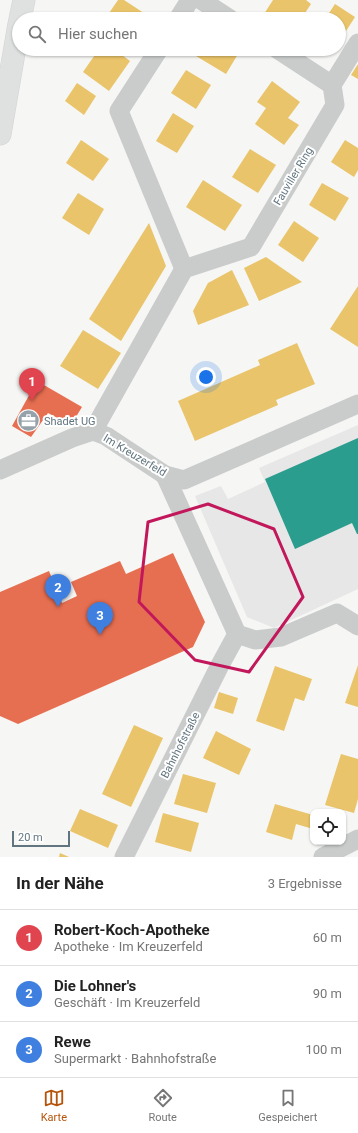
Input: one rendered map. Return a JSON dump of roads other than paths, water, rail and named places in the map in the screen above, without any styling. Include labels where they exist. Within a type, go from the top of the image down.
[{"type":"main road","points":[[21,12],[24,0]]},
{"type":"main road","points":[[0,134],[13,56]]},
{"type":"street","points":[[182,12],[190,0]]},
{"type":"street","points":[[201,0],[219,12]]},
{"type":"street","points":[[288,56],[332,85],[358,43]]},
{"type":"street","points":[[93,431],[184,269],[119,111],[154,56]]},
{"type":"street","name":"Fauviller Ring","points":[[184,269],[250,247],[335,105],[332,85]]},
{"type":"street","name":"Im Kreuzerfeld","points":[[0,470],[72,438],[93,431],[106,436],[165,475],[184,480],[358,404]]},
{"type":"street","points":[[165,475],[237,634],[255,640],[281,637],[337,613],[358,626]]},
{"type":"street","name":"Bahnhofstraße","points":[[124,857],[237,634]]},
{"type":"street","points":[[323,857],[358,839]]},
{"type":"place","name":"Robert-Koch-Apotheke","points":[[32,401]]},
{"type":"place","name":"Shadet UG","points":[[29,421]]},
{"type":"place","name":"Die Lohner's","points":[[58,607]]},
{"type":"place","name":"Rewe","points":[[100,635]]}]
